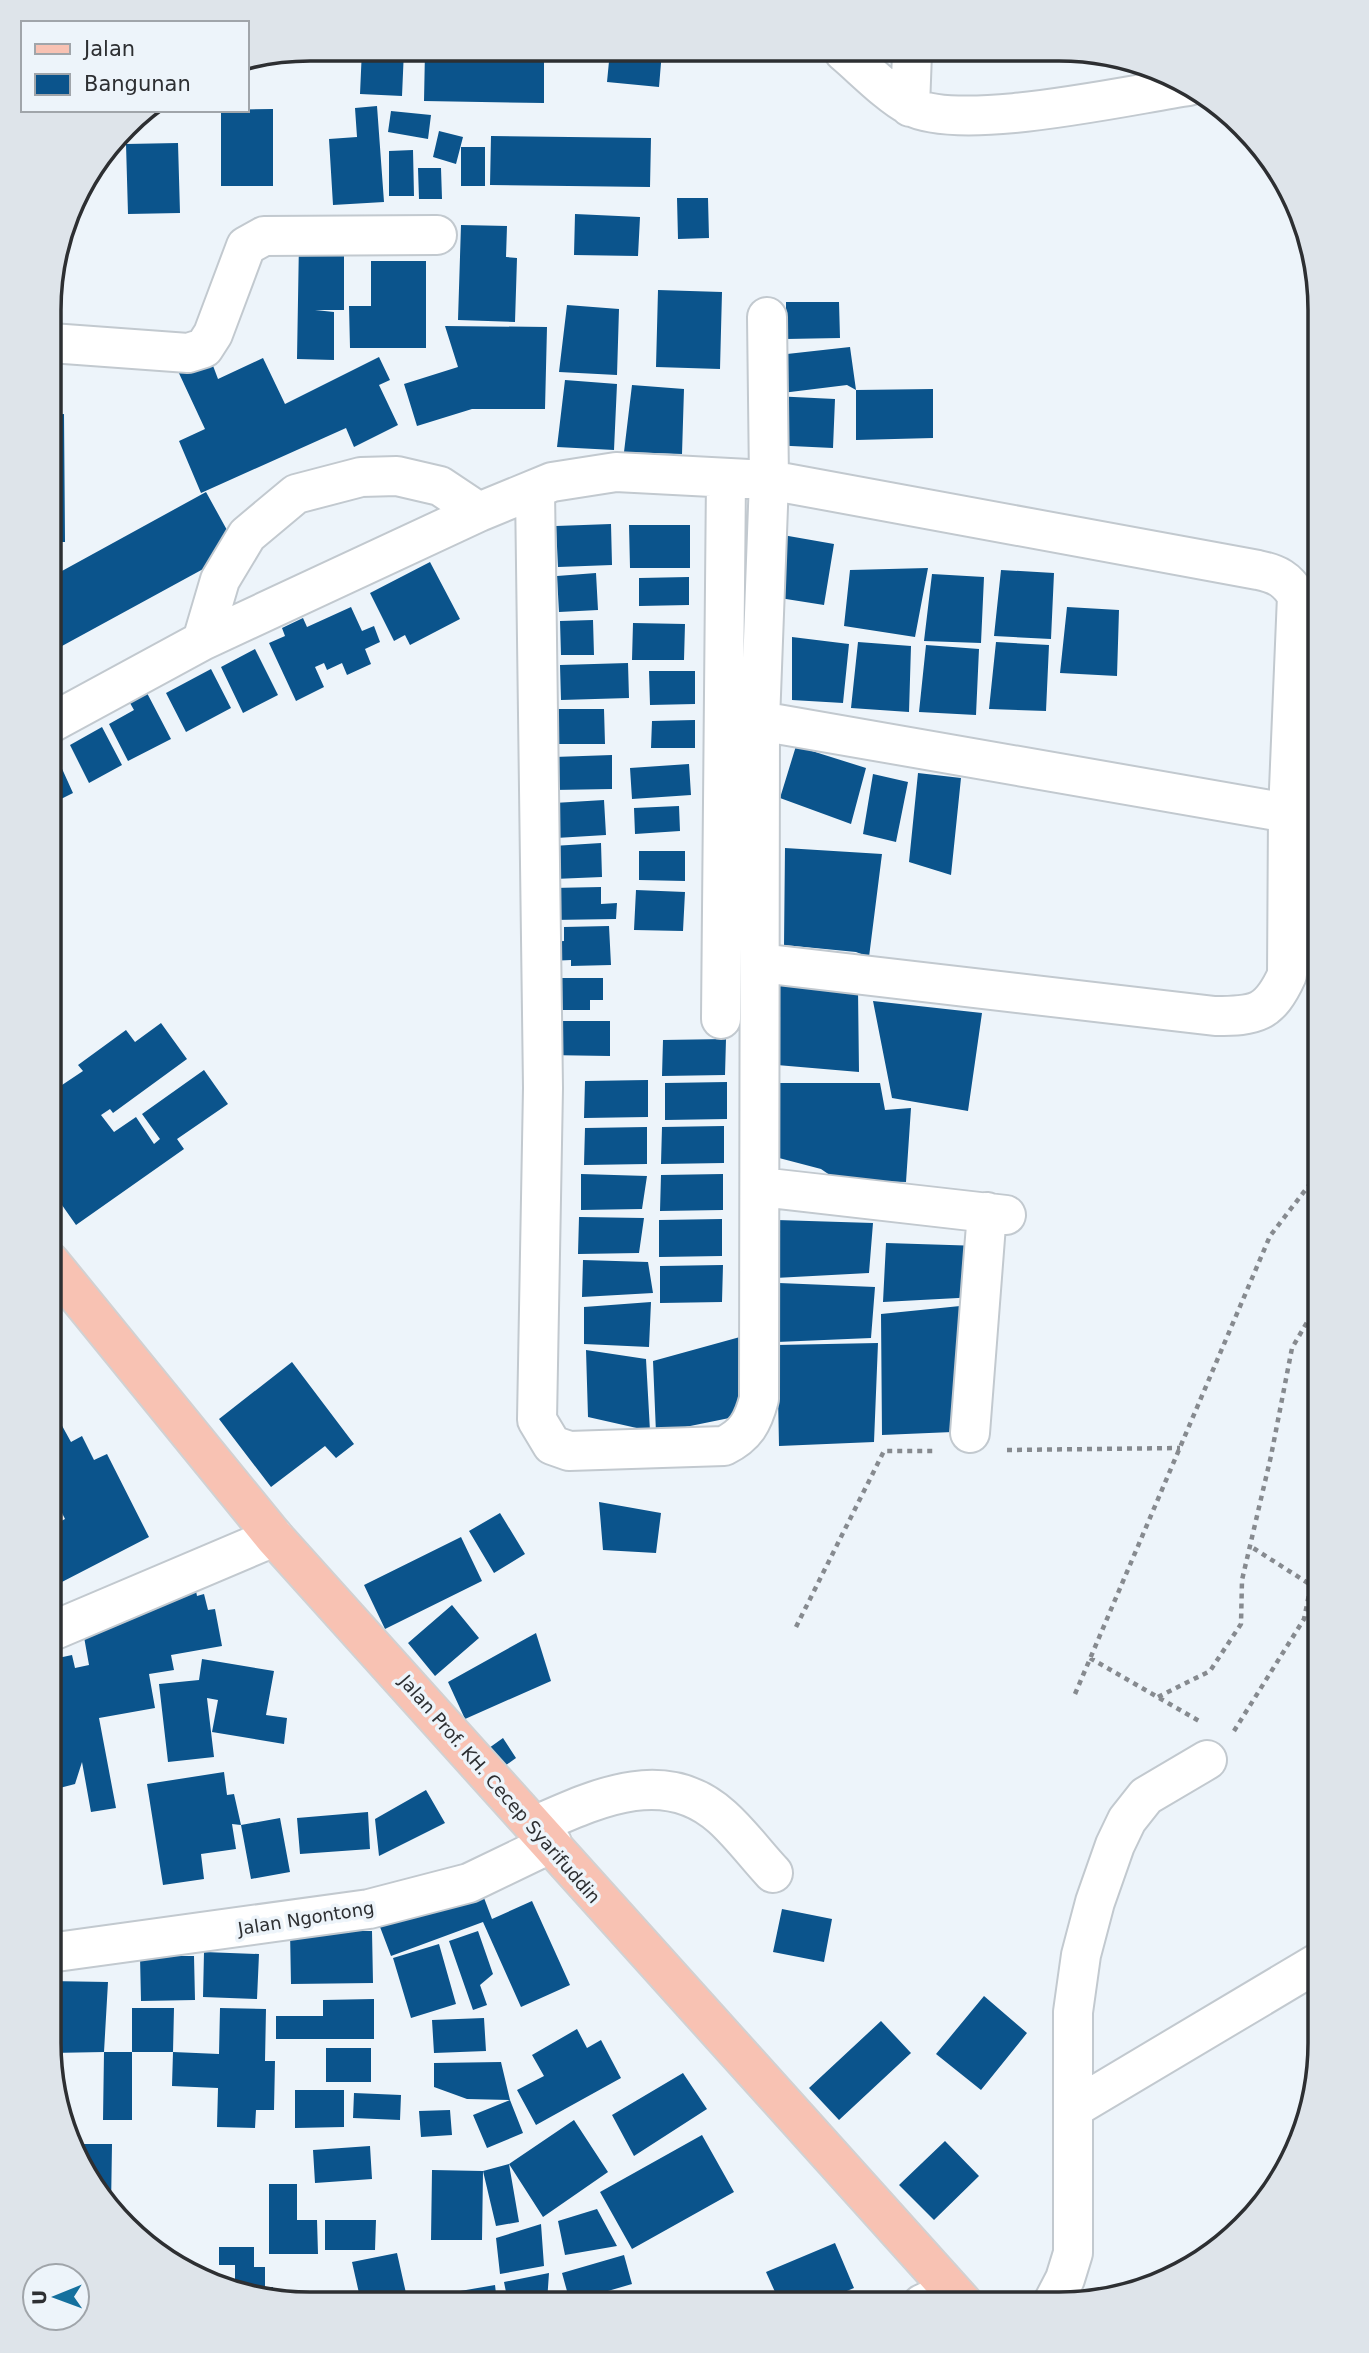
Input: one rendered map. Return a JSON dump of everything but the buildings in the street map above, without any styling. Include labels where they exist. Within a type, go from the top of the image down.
[{"type":"main road","name":"Jalan Prof. KH. Cecep Syarifuddin","points":[[61,1276],[274,1537],[544,1834],[598,1901],[939,2292]]},
{"type":"street","points":[[855,61],[910,107],[944,116],[983,117],[1172,89]]},
{"type":"street","points":[[910,107],[912,61]]},
{"type":"street","points":[[61,344],[188,353],[205,348],[213,334],[246,246],[264,236],[437,235]]},
{"type":"street","points":[[535,490],[543,1088],[536,1407],[542,1432],[552,1445],[569,1451],[724,1446],[739,1438],[753,1422],[759,1399],[760,721],[768,480],[767,317]]},
{"type":"street","points":[[61,718],[202,640],[479,512],[552,482],[616,472],[768,480],[1279,575],[1289,583],[1297,596],[1288,813],[1287,975],[1278,996],[1262,1011],[1241,1016],[1214,1016],[760,962]]},
{"type":"street","points":[[202,640],[220,580],[247,535],[296,494],[360,477],[397,476],[440,486],[479,512]]},
{"type":"street","points":[[721,1019],[726,478]]},
{"type":"street","points":[[760,721],[1288,813]]},
{"type":"street","points":[[760,1187],[997,1214],[954,1442]]},
{"type":"street","points":[[61,1627],[274,1537]]},
{"type":"street","points":[[1058,2292],[1073,2253],[1073,2012],[1082,1955],[1095,1902],[1127,1820],[1146,1796],[1214,1741]]},
{"type":"street","name":"Jalan Ngontong","points":[[61,1951],[369,1909],[469,1883],[603,1796],[646,1789],[676,1794],[705,1804],[722,1816],[773,1873]]},
{"type":"street","points":[[1074,2108],[1308,1969]]},
{"type":"path","points":[[1075,1694],[1270,1236],[1308,1187]]},
{"type":"path","points":[[1158,1697],[1210,1671],[1241,1624],[1242,1580],[1292,1348],[1308,1321]]},
{"type":"path","points":[[796,1627],[884,1451],[954,1442]]},
{"type":"path","points":[[1005,1450],[1180,1448]]},
{"type":"path","points":[[1250,1546],[1308,1583]]},
{"type":"path","points":[[1090,1658],[1158,1697],[1214,1741],[1304,1619],[1308,1600]]}]
